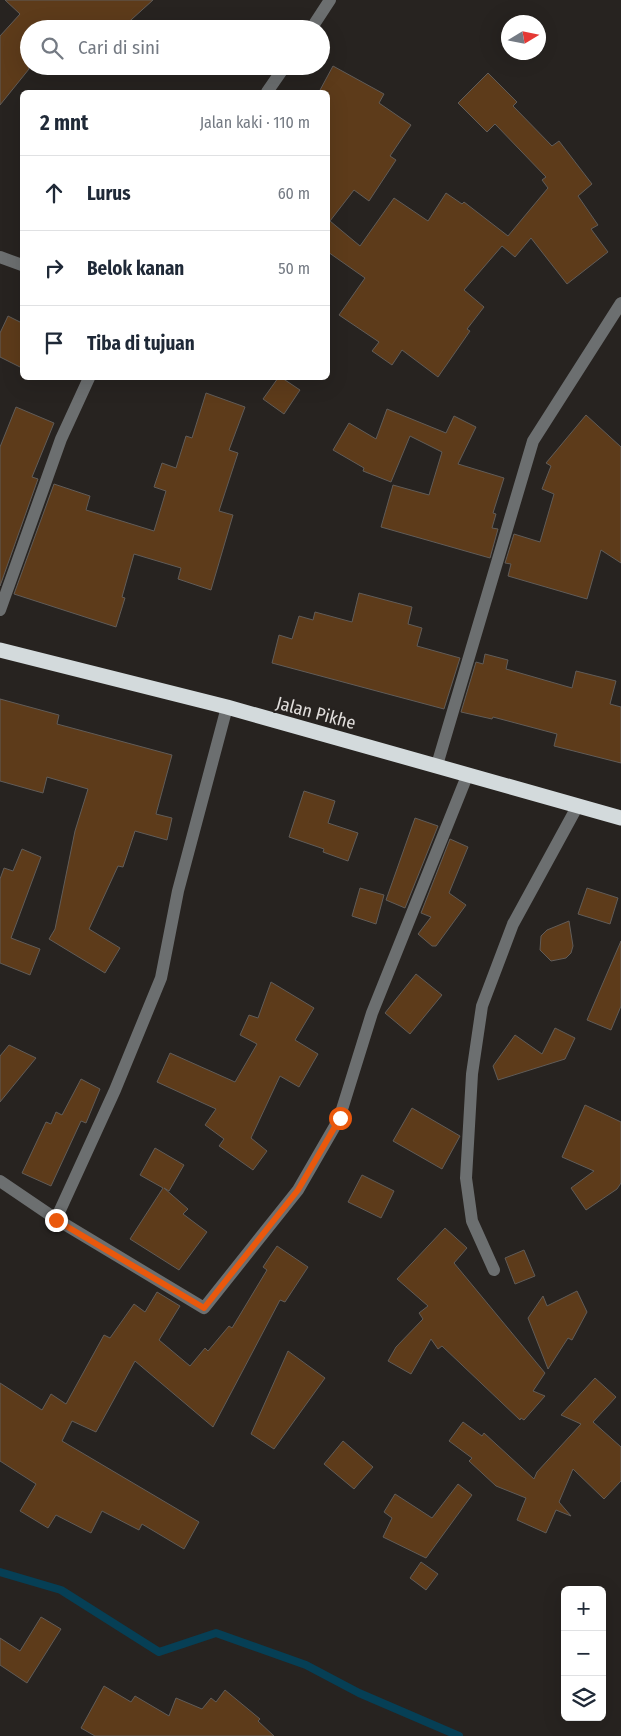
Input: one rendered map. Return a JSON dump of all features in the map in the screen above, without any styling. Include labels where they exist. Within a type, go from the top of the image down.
[{"type":"highway","name":"Jalan Pikhe","points":[[0,650],[227,707],[576,807],[621,818]]},
{"type":"street","points":[[317,20],[330,0]]},
{"type":"street","points":[[268,90],[279,75]]},
{"type":"street","points":[[0,257],[20,264]]},
{"type":"street","points":[[437,766],[532,441],[621,303]]},
{"type":"street","points":[[0,610],[61,439],[88,380]]},
{"type":"street","points":[[56,1220],[115,1090],[161,978],[178,891],[227,707]]},
{"type":"street","points":[[0,1181],[56,1220],[204,1308],[298,1190],[340,1118],[372,1013],[467,776]]},
{"type":"street","points":[[494,1270],[472,1221],[466,1178],[472,1074],[482,1006],[513,924],[576,807]]},
{"type":"building","points":[[5,0],[153,0],[131,20],[20,20],[20,75],[24,75],[0,105],[0,36],[20,14]]},
{"type":"building","points":[[333,66],[384,94],[379,103],[411,125],[390,156],[396,160],[369,201],[354,190],[330,221],[330,90],[320,90],[328,75],[330,75]]},
{"type":"building","points":[[488,73],[517,102],[513,106],[552,146],[559,141],[592,184],[578,196],[598,225],[591,229],[608,252],[567,284],[531,238],[515,257],[502,246],[464,290],[484,307],[467,329],[470,331],[438,377],[402,350],[392,365],[372,351],[379,342],[339,315],[365,278],[330,253],[330,221],[360,246],[394,198],[428,221],[446,193],[462,204],[464,202],[508,236],[548,188],[542,180],[546,177],[495,124],[487,132],[458,103]]},
{"type":"building","points":[[8,316],[20,322],[20,367],[0,357],[0,333]]},
{"type":"building","points":[[277,380],[285,380],[300,390],[284,414],[263,399]]},
{"type":"building","points":[[206,393],[245,407],[229,450],[238,453],[219,511],[233,515],[211,590],[178,579],[181,568],[134,554],[122,597],[125,598],[116,627],[14,594],[54,484],[90,496],[86,510],[154,531],[166,491],[154,487],[162,463],[176,468],[186,436],[192,438]]},
{"type":"building","points":[[16,407],[54,423],[32,477],[38,479],[0,586],[0,447]]},
{"type":"building","points":[[387,409],[446,433],[454,416],[476,427],[458,464],[504,478],[493,513],[496,514],[492,528],[498,529],[490,558],[381,527],[393,485],[429,495],[442,452],[410,436],[391,482],[363,471],[364,468],[333,450],[349,423],[376,439]]},
{"type":"building","points":[[586,415],[621,447],[621,563],[601,550],[587,599],[508,576],[511,564],[505,563],[514,534],[540,542],[554,494],[542,489],[551,466],[546,463]]},
{"type":"building","points":[[359,593],[412,607],[408,624],[422,628],[417,646],[460,658],[444,709],[272,663],[279,635],[292,639],[299,616],[313,620],[315,612],[352,622]]},
{"type":"building","points":[[485,654],[508,660],[506,669],[572,688],[576,671],[616,681],[610,704],[621,707],[621,763],[554,746],[557,734],[493,717],[492,719],[461,712],[476,662],[483,664]]},
{"type":"building","points":[[0,699],[59,715],[57,724],[172,755],[156,814],[172,818],[167,840],[135,831],[123,867],[118,866],[89,929],[120,948],[105,973],[49,939],[55,929],[75,831],[88,789],[47,777],[43,793],[0,781]]},
{"type":"building","points":[[304,791],[335,801],[328,823],[358,833],[348,861],[323,852],[324,849],[289,837]]},
{"type":"building","points":[[415,818],[438,826],[405,908],[386,900]]},
{"type":"building","points":[[450,839],[468,847],[449,893],[466,905],[436,946],[432,946],[418,934],[431,917],[421,913]]},
{"type":"building","points":[[22,849],[41,857],[11,938],[40,949],[30,975],[0,963],[0,879],[4,868],[13,871]]},
{"type":"building","points":[[360,888],[384,895],[376,924],[352,916]]},
{"type":"building","points":[[587,888],[618,898],[610,924],[578,914]]},
{"type":"building","points":[[569,921],[573,946],[571,953],[566,958],[551,961],[540,950],[541,936],[547,930]]},
{"type":"building","points":[[621,941],[621,1006],[611,1030],[587,1020]]},
{"type":"building","points":[[416,974],[442,995],[410,1034],[385,1013]]},
{"type":"building","points":[[271,982],[314,1008],[295,1040],[318,1054],[299,1087],[280,1076],[251,1138],[267,1151],[253,1170],[219,1146],[224,1139],[205,1125],[216,1109],[157,1082],[170,1053],[235,1082],[257,1044],[240,1035],[249,1015],[258,1018]]},
{"type":"building","points":[[555,1028],[575,1038],[565,1059],[498,1080],[493,1066],[515,1035],[542,1054]]},
{"type":"building","points":[[9,1045],[36,1058],[0,1102],[0,1056]]},
{"type":"building","points":[[81,1079],[100,1089],[86,1123],[81,1121],[51,1186],[22,1173],[46,1122],[51,1124],[56,1112],[62,1115]]},
{"type":"building","points":[[585,1105],[621,1122],[621,1183],[617,1189],[586,1210],[571,1188],[594,1171],[562,1157]]},
{"type":"building","points":[[412,1108],[460,1136],[442,1169],[393,1141]]},
{"type":"building","points":[[155,1148],[184,1165],[169,1191],[164,1188],[188,1209],[183,1214],[207,1232],[179,1270],[130,1239],[163,1188],[140,1175]]},
{"type":"building","points":[[362,1175],[394,1191],[381,1218],[348,1202]]},
{"type":"building","points":[[445,1228],[467,1248],[454,1263],[545,1373],[533,1391],[545,1396],[524,1420],[521,1418],[520,1420],[442,1346],[438,1349],[431,1339],[411,1374],[388,1361],[396,1347],[423,1319],[419,1313],[428,1306],[397,1279]]},
{"type":"building","points":[[277,1246],[308,1267],[285,1302],[280,1300],[213,1427],[135,1361],[96,1432],[72,1421],[62,1441],[199,1522],[184,1549],[142,1524],[139,1530],[102,1511],[91,1533],[56,1515],[48,1528],[20,1511],[36,1484],[0,1461],[0,1383],[42,1410],[51,1394],[66,1404],[104,1335],[110,1338],[134,1304],[145,1312],[157,1292],[180,1306],[159,1340],[190,1366],[205,1348],[208,1351],[229,1326],[232,1328],[267,1270],[263,1267]]},
{"type":"building","points":[[524,1250],[535,1276],[515,1284],[505,1258]]},
{"type":"building","points":[[577,1291],[587,1312],[572,1340],[568,1338],[548,1369],[528,1318],[543,1296],[547,1306]]},
{"type":"building","points":[[288,1351],[325,1378],[274,1449],[251,1434]]},
{"type":"building","points":[[595,1378],[616,1397],[593,1422],[621,1447],[621,1481],[604,1499],[573,1469],[559,1502],[571,1516],[556,1510],[546,1533],[517,1520],[526,1498],[496,1486],[469,1461],[472,1458],[449,1441],[463,1422],[482,1436],[484,1433],[534,1479],[537,1472],[581,1424],[561,1415]]},
{"type":"building","points":[[343,1441],[373,1467],[354,1489],[324,1464]]},
{"type":"building","points":[[458,1484],[472,1495],[426,1558],[383,1537],[392,1518],[384,1512],[395,1494],[432,1518]]},
{"type":"building","points":[[421,1562],[438,1574],[426,1590],[410,1578]]},
{"type":"building","points":[[41,1617],[61,1629],[27,1683],[0,1665],[0,1638],[20,1651]]},
{"type":"building","points":[[104,1686],[131,1702],[135,1696],[169,1716],[176,1698],[202,1709],[211,1698],[216,1702],[225,1690],[260,1719],[258,1721],[274,1736],[95,1736],[81,1728]]},
{"type":"waterway","points":[[0,1572],[61,1590],[159,1652],[216,1633],[306,1665],[359,1693],[459,1736]]},
{"type":"route","points":[[56,1220],[204,1308],[298,1190],[340,1118]]}]
